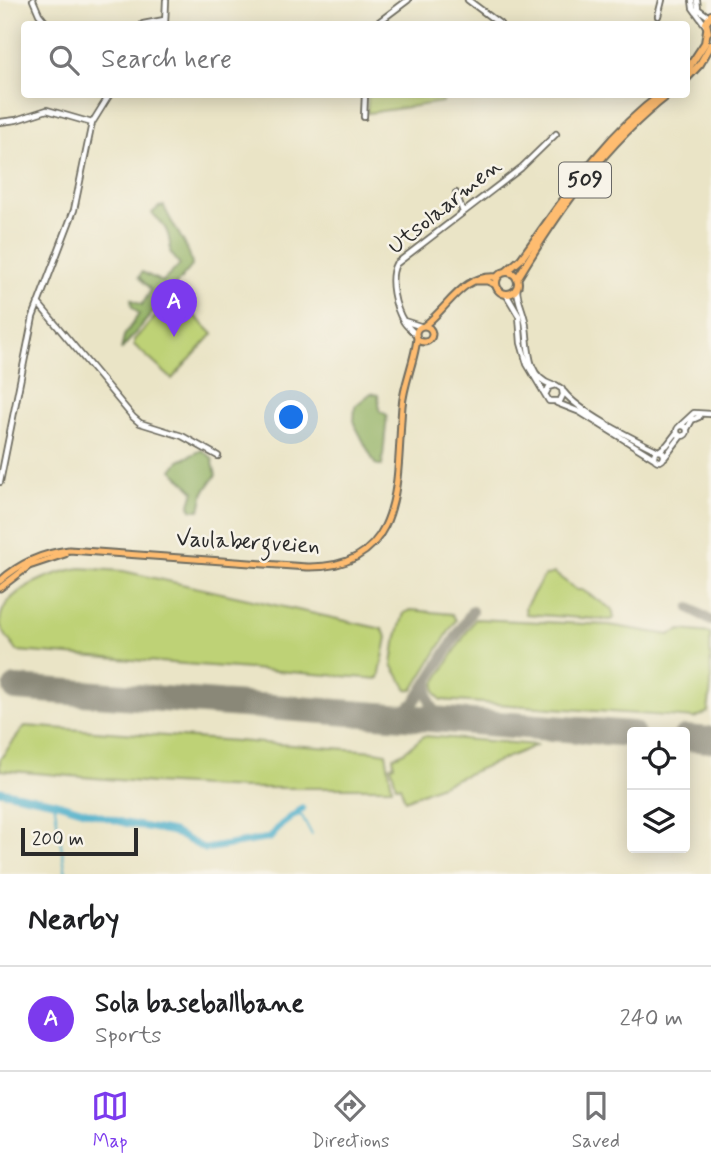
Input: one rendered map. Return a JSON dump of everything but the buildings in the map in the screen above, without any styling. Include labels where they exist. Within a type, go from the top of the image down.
[{"type":"highway","points":[[690,68],[702,50],[710,16]]},
{"type":"highway","points":[[690,76],[711,45]]},
{"type":"highway","name":"509","points":[[498,276],[521,259],[605,145],[657,98]]},
{"type":"highway","name":"509","points":[[517,279],[608,149],[664,98]]},
{"type":"highway","points":[[498,276],[498,290],[506,295],[510,294],[517,288],[517,279],[515,275],[506,272]]},
{"type":"main road","points":[[427,341],[421,341],[417,336],[422,326],[435,318],[454,295],[479,277],[498,276]]},
{"type":"main road","points":[[470,283],[486,281],[496,285]]},
{"type":"main road","points":[[416,351],[432,337],[435,318]]},
{"type":"main road","points":[[422,326],[432,331]]},
{"type":"main road","name":"Vaulabergveien","points":[[1,582],[39,561],[82,551],[320,567],[343,562],[362,553],[380,536],[393,511],[404,394],[416,351],[417,336]]},
{"type":"street","points":[[33,0],[45,21]]},
{"type":"street","points":[[164,21],[166,0]]},
{"type":"street","points":[[380,21],[408,0]]},
{"type":"street","points":[[468,0],[496,21]]},
{"type":"street","points":[[658,16],[662,0]]},
{"type":"street","points":[[694,0],[698,9],[710,16]]},
{"type":"street","points":[[694,0],[693,8],[708,30]]},
{"type":"street","points":[[0,482],[37,302],[74,210],[92,122],[107,98]]},
{"type":"street","points":[[364,117],[365,98]]},
{"type":"street","points":[[648,98],[650,103]]},
{"type":"street","points":[[0,122],[47,110],[92,122]]},
{"type":"street","name":"Utsolaarmen","points":[[417,336],[403,320],[392,278],[394,267],[521,169],[556,134]]},
{"type":"street","points":[[456,193],[463,212]]},
{"type":"street","points":[[517,288],[526,324],[527,353],[541,379],[559,386],[583,408],[644,446],[662,452],[664,457]]},
{"type":"street","points":[[506,295],[521,324],[521,343],[527,365],[549,401],[580,412],[659,461],[679,434],[680,426],[694,413],[711,414]]},
{"type":"street","points":[[37,302],[140,423],[182,436],[218,456]]},
{"type":"street","points":[[403,320],[422,326]]},
{"type":"street","points":[[546,393],[552,385]]},
{"type":"street","points":[[556,403],[562,399],[563,391]]},
{"type":"street","points":[[654,458],[658,451],[679,434],[686,434],[692,419],[699,417]]},
{"type":"street","points":[[680,426],[687,430]]},
{"type":"green space","points":[[368,98],[443,98],[443,102],[367,113]]},
{"type":"green space","points":[[164,206],[188,251],[192,266],[121,350],[124,336],[139,314],[132,307],[131,299],[142,305],[151,290],[139,277],[142,272],[162,282],[180,265],[170,252],[166,230],[152,213]]},
{"type":"green space","points":[[175,296],[213,334],[172,379],[134,345],[134,340]]},
{"type":"green space","points":[[371,393],[378,395],[380,411],[387,415],[382,466],[375,464],[354,423],[355,406]]},
{"type":"green space","points":[[202,450],[212,458],[216,475],[204,492],[200,510],[191,510],[194,491],[172,470],[179,461]]},
{"type":"green space","points":[[81,568],[123,571],[382,629],[387,637],[379,679],[17,651],[4,634],[0,623],[2,611],[9,601],[31,584],[44,578]]},
{"type":"green space","points":[[554,573],[577,590],[582,590],[612,609],[614,618],[610,620],[526,614],[525,607],[544,576]]},
{"type":"green space","points":[[411,610],[452,614],[456,620],[413,690],[407,689],[392,665],[404,613]]},
{"type":"green space","points":[[475,619],[609,625],[669,635],[681,630],[710,633],[711,686],[708,712],[695,718],[441,700],[435,691],[436,681]]},
{"type":"green space","points":[[25,726],[375,751],[386,753],[392,788],[243,788],[0,770],[0,759]]},
{"type":"green space","points":[[424,736],[537,745],[405,800],[400,786],[396,786],[391,766],[394,765],[393,757]]},
{"type":"waterway","points":[[0,791],[54,802],[125,823],[173,832],[205,849],[270,838],[281,825],[302,809]]},
{"type":"waterway","points":[[54,802],[66,874]]},
{"type":"waterway","points":[[295,815],[302,816],[312,835]]},
{"type":"taxiway","points":[[690,608],[711,621]]},
{"type":"taxiway","points":[[377,714],[403,710],[414,703],[472,611]]},
{"type":"taxiway","points":[[429,682],[429,700],[439,714],[450,720]]},
{"type":"taxiway","points":[[690,738],[700,737],[711,731]]},
{"type":"runway","points":[[16,688],[627,734]]},
{"type":"runway","points":[[690,738],[711,740]]},
{"type":"place","name":"Sola baseballbane","points":[[174,337]]}]
